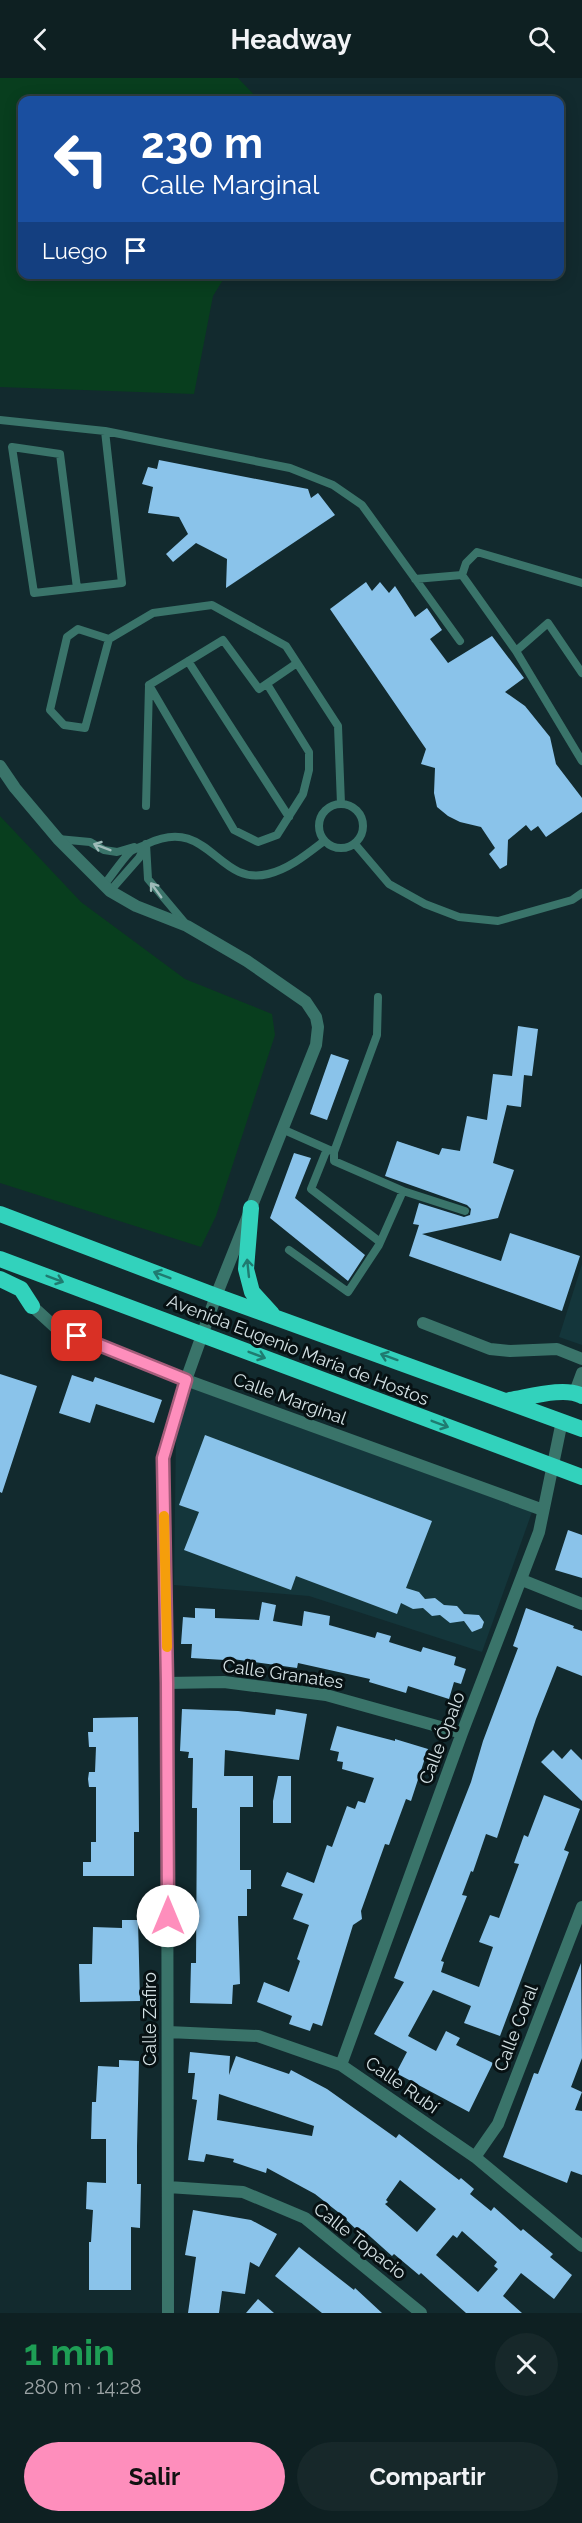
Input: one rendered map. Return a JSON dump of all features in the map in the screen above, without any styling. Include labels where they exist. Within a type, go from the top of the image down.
[{"type":"highway","points":[[251,1208],[246,1269],[252,1292],[275,1317]]},
{"type":"highway","name":"Avenida Eugenio María de Hostos","points":[[0,1214],[216,1296],[582,1429]]},
{"type":"highway","name":"Avenida Eugenio María de Hostos","points":[[0,1258],[582,1477]]},
{"type":"highway","points":[[0,1279],[21,1289],[32,1306]]},
{"type":"highway","points":[[507,1400],[578,1394]]},
{"type":"street","name":"Calle Zafiro","points":[[0,765],[15,788],[58,839],[107,888],[136,906],[187,926],[247,961],[306,1002],[316,1017],[318,1027],[316,1045],[202,1334],[163,1458],[167,1683],[168,2313]]},
{"type":"street","name":"Calle Marginal","points":[[32,1306],[55,1327],[186,1380],[543,1510]]},
{"type":"street","points":[[423,1323],[490,1349],[510,1351],[556,1349],[582,1359]]},
{"type":"street","points":[[578,1394],[582,1373]]},
{"type":"street","name":"Calle Ópalo","points":[[341,2065],[462,1733],[539,1532],[562,1421]]},
{"type":"street","points":[[522,1580],[582,1604]]},
{"type":"street","name":"Calle Granates","points":[[167,1683],[224,1682],[326,1695],[462,1733]]},
{"type":"street","name":"Calle Coral","points":[[475,2157],[498,2124],[582,1907]]},
{"type":"street","name":"Calle Rubí","points":[[168,2032],[258,2036],[341,2065],[475,2157],[582,2246]]},
{"type":"street","name":"Calle Topacio","points":[[168,2187],[243,2192],[305,2218],[421,2313]]},
{"type":"lane","points":[[0,420],[105,432],[290,468],[333,485],[362,505],[460,641]]},
{"type":"lane","points":[[77,588],[60,454],[12,447],[34,593],[122,583],[105,432]]},
{"type":"lane","points":[[462,576],[466,563],[477,552],[582,583]]},
{"type":"lane","points":[[415,579],[462,576]]},
{"type":"lane","points":[[462,576],[516,651],[582,761]]},
{"type":"lane","points":[[109,639],[78,629],[67,637],[50,710],[64,725],[85,728],[109,639],[153,613],[212,606],[286,646],[338,726],[341,804]]},
{"type":"lane","points":[[516,651],[549,623],[582,673]]},
{"type":"lane","points":[[148,685],[223,640],[259,689],[297,663]]},
{"type":"lane","points":[[188,661],[289,818]]},
{"type":"lane","points":[[148,685],[234,830],[258,842],[277,835],[303,794],[309,770],[309,752],[267,684]]},
{"type":"lane","points":[[146,806],[148,685]]},
{"type":"lane","points":[[341,804],[354,808],[362,819],[362,833],[355,844],[339,849],[324,841],[318,825],[326,810],[341,804]]},
{"type":"lane","points":[[107,888],[131,851],[161,837],[182,835],[203,846],[227,866],[244,873],[267,875],[286,867],[324,841]]},
{"type":"lane","points":[[58,839],[90,842],[117,852],[146,844]]},
{"type":"lane","points":[[146,844],[148,879],[187,926]]},
{"type":"lane","points":[[355,844],[388,884],[425,904],[459,917],[498,921],[572,900],[582,893]]},
{"type":"lane","points":[[378,998],[377,1035],[330,1151],[311,1189],[380,1242]]},
{"type":"lane","points":[[282,1129],[330,1151],[334,1161],[403,1191],[465,1211]]},
{"type":"lane","points":[[289,1250],[348,1292],[380,1242],[403,1191]]},
{"type":"shaded area","points":[[582,1264],[582,1345],[559,1337]]},
{"type":"shaded area","points":[[191,1388],[532,1512],[482,1652],[309,1596],[174,1585],[176,1433]]},
{"type":"green space","points":[[0,78],[238,78],[255,96],[18,96],[18,279],[224,279],[213,296],[194,394],[0,387]]},
{"type":"green space","points":[[0,816],[81,902],[185,979],[272,1014],[275,1035],[216,1216],[201,1247],[0,1183]]},
{"type":"building","points":[[159,460],[308,489],[311,498],[318,493],[335,515],[226,588],[227,559],[196,543],[173,562],[166,554],[188,534],[179,517],[148,513],[153,487],[142,484],[148,467],[157,469]]},
{"type":"building","points":[[366,582],[372,591],[380,582],[389,593],[395,586],[415,617],[427,608],[442,630],[430,639],[448,663],[492,636],[524,678],[505,692],[525,706],[550,737],[556,764],[582,798],[582,812],[546,837],[538,826],[531,831],[526,825],[508,840],[507,865],[500,869],[489,854],[495,848],[481,827],[460,822],[437,807],[434,793],[435,768],[421,764],[426,749],[330,609]]},
{"type":"building","points":[[518,1026],[538,1029],[532,1076],[524,1075],[521,1107],[507,1105],[493,1163],[514,1170],[498,1218],[422,1234],[501,1261],[510,1233],[580,1256],[562,1311],[409,1256],[419,1225],[413,1224],[419,1203],[464,1217],[470,1215],[471,1209],[467,1205],[385,1176],[397,1141],[439,1155],[442,1148],[460,1151],[467,1116],[487,1120],[493,1074],[512,1076]]},
{"type":"building","points":[[331,1054],[349,1060],[327,1120],[310,1114]]},
{"type":"building","points":[[294,1153],[311,1158],[295,1198],[365,1255],[348,1281],[270,1218]]},
{"type":"building","points":[[0,1374],[37,1386],[2,1493],[0,1492]]},
{"type":"building","points":[[72,1375],[93,1382],[95,1377],[162,1400],[154,1423],[96,1404],[90,1423],[59,1413]]},
{"type":"building","points":[[205,1435],[432,1521],[406,1588],[419,1592],[425,1599],[435,1598],[444,1605],[457,1606],[464,1614],[479,1615],[484,1622],[482,1628],[472,1632],[464,1621],[450,1623],[440,1615],[432,1616],[423,1608],[413,1609],[401,1603],[397,1614],[296,1576],[291,1590],[184,1550],[199,1512],[179,1505]]},
{"type":"building","points":[[568,1530],[582,1535],[582,1578],[555,1570]]},
{"type":"building","points":[[262,1602],[276,1605],[273,1621],[302,1626],[304,1611],[330,1616],[329,1625],[375,1638],[377,1632],[391,1636],[389,1642],[421,1652],[423,1647],[456,1657],[454,1665],[466,1669],[461,1684],[454,1682],[449,1699],[408,1686],[406,1693],[369,1682],[370,1679],[298,1663],[297,1668],[225,1658],[225,1660],[191,1658],[192,1644],[181,1644],[183,1617],[195,1618],[195,1608],[215,1609],[215,1618],[259,1620]]},
{"type":"building","points":[[526,1608],[582,1631],[582,1676],[557,1666],[536,1719],[497,1838],[486,1834],[473,1872],[471,1871],[462,1895],[467,1896],[441,1961],[444,1962],[441,1972],[479,1987],[493,1947],[479,1942],[490,1915],[499,1918],[519,1864],[514,1863],[524,1835],[528,1837],[544,1795],[580,1809],[564,1850],[569,1852],[500,2036],[464,2023],[471,2006],[433,1990],[408,2036],[436,2051],[446,2031],[460,2038],[456,2045],[493,2063],[469,2112],[396,2073],[407,2052],[374,2034],[404,1982],[394,1978],[471,1782],[483,1741],[518,1648],[513,1646]]},
{"type":"building","points":[[182,1709],[275,1715],[276,1709],[307,1714],[299,1760],[225,1750],[224,1776],[253,1776],[253,1807],[240,1807],[240,1870],[251,1870],[251,1889],[247,1889],[247,1916],[238,1916],[240,1984],[233,1985],[232,2004],[190,2003],[191,1963],[196,1963],[197,1808],[192,1808],[193,1758],[188,1758],[189,1752],[180,1751]]},
{"type":"building","points":[[138,1717],[139,1832],[134,1832],[134,1876],[83,1876],[83,1862],[91,1862],[91,1842],[96,1842],[96,1787],[89,1787],[88,1779],[89,1772],[95,1772],[96,1747],[89,1747],[88,1732],[93,1732],[93,1718]]},
{"type":"building","points":[[337,1726],[428,1749],[411,1801],[406,1799],[389,1845],[385,1844],[361,1911],[362,1919],[353,1925],[322,2026],[313,2023],[310,2031],[289,2024],[292,2016],[257,2002],[264,1982],[289,1992],[309,1925],[293,1919],[303,1894],[281,1886],[287,1872],[314,1883],[327,1845],[332,1847],[347,1806],[355,1809],[358,1801],[365,1803],[374,1778],[342,1769],[343,1762],[337,1761],[339,1752],[330,1750]]},
{"type":"building","points":[[571,1749],[582,1760],[582,1801],[541,1762],[553,1750],[562,1759]]},
{"type":"building","points":[[278,1776],[291,1776],[291,1823],[273,1823],[273,1801]]},
{"type":"building","points":[[122,1920],[138,1920],[140,2001],[80,2002],[79,1964],[92,1964],[93,1927],[122,1928]]},
{"type":"building","points":[[581,1963],[582,2058],[571,2087],[582,2092],[575,2110],[582,2111],[582,2175],[571,2171],[567,2183],[503,2157],[534,2073],[538,2074]]},
{"type":"building","points":[[190,2052],[230,2056],[229,2075],[236,2056],[289,2074],[291,2070],[327,2089],[396,2138],[399,2134],[459,2180],[461,2178],[474,2189],[470,2194],[491,2211],[494,2207],[521,2231],[523,2229],[553,2254],[550,2257],[572,2275],[554,2299],[521,2273],[503,2296],[522,2313],[466,2313],[421,2273],[419,2275],[394,2254],[392,2256],[363,2230],[360,2233],[315,2194],[267,2168],[266,2173],[233,2162],[234,2159],[206,2154],[204,2162],[188,2160],[197,2100],[192,2099],[195,2073],[188,2073]],"holes":[[[219,2094],[314,2126],[312,2136],[217,2120]],[[400,2180],[436,2209],[417,2232],[385,2204],[388,2202],[386,2200]],[[462,2231],[497,2262],[494,2266],[498,2269],[478,2292],[436,2255],[453,2235],[457,2238]]]},
{"type":"building","points":[[119,2060],[139,2061],[137,2184],[141,2184],[140,2228],[131,2227],[131,2290],[89,2290],[89,2242],[91,2242],[93,2210],[86,2209],[87,2182],[106,2183],[106,2139],[91,2139],[92,2102],[96,2102],[98,2066],[119,2067]]},
{"type":"building","points":[[193,2210],[251,2220],[277,2234],[259,2267],[250,2262],[245,2294],[222,2291],[219,2313],[188,2313],[196,2257],[185,2255]]},
{"type":"building","points":[[299,2247],[354,2290],[355,2288],[382,2313],[322,2313],[275,2276]]},
{"type":"building","points":[[258,2299],[274,2313],[246,2313]]},
{"type":"slow traffic","points":[[164,1516],[167,1647]]},
{"type":"route","points":[[77,1336],[186,1380],[163,1458],[168,1916]]}]
